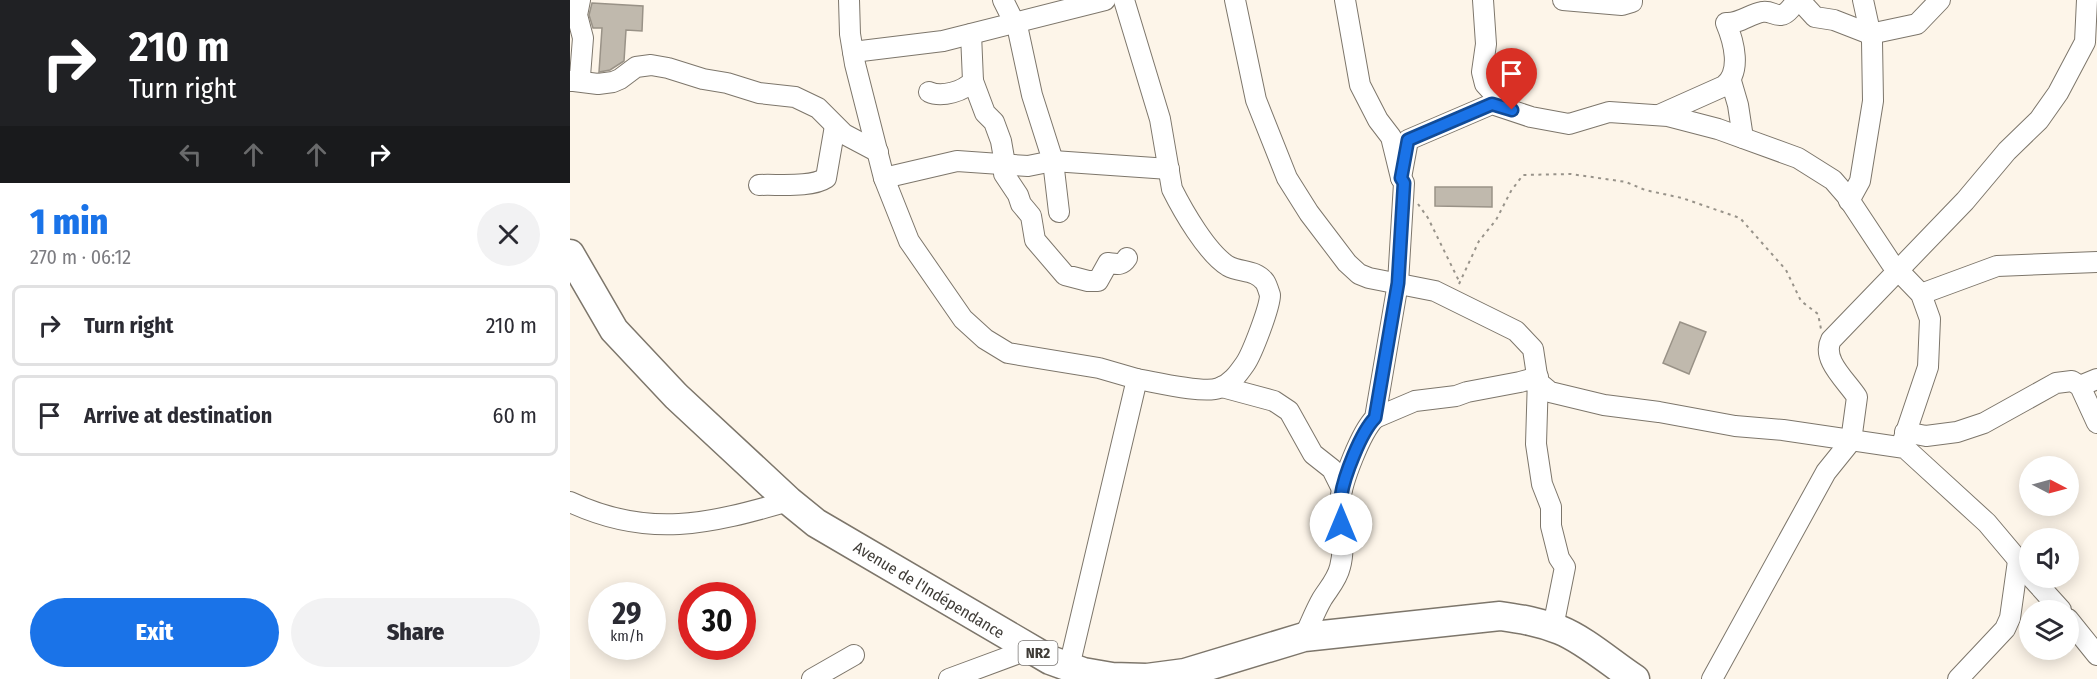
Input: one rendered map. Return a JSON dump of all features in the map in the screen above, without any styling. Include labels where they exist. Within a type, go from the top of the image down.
[{"type":"highway","name":"Avenue de l'Indépendance","points":[[570,254],[614,330],[676,396],[789,501],[816,523],[1030,649],[1078,673],[1148,678],[1185,673],[1304,637],[1500,616],[1531,620],[1553,627],[1586,644],[1608,671],[1635,679]]},
{"type":"street","points":[[572,81],[580,76],[582,48],[577,15],[580,0]]},
{"type":"street","points":[[849,0],[853,52],[884,178],[909,241],[963,319],[985,339],[1008,353],[1099,368],[1137,379],[1202,389],[1217,389],[1233,380],[1247,362],[1270,295],[1266,283],[1258,276],[1251,272],[1231,268],[1210,251],[1172,189],[1160,119],[1124,0]]},
{"type":"street","points":[[1002,0],[1018,30],[1032,95],[1053,161],[1059,212]]},
{"type":"street","points":[[853,52],[943,41],[1105,0]]},
{"type":"street","points":[[1235,0],[1256,100],[1287,178],[1347,263],[1359,274],[1369,278],[1435,291],[1516,331],[1533,350],[1538,382],[1550,392],[1604,405],[1735,426],[1881,443],[1957,432],[1984,423],[2056,383],[2072,381],[2089,383],[2097,423]]},
{"type":"street","points":[[1345,0],[1360,85],[1378,120],[1391,137],[1402,181]]},
{"type":"street","points":[[1563,0],[1622,5],[1632,0]]},
{"type":"street","points":[[1849,201],[1860,181],[1873,101],[1870,34],[1863,0]]},
{"type":"street","points":[[1743,138],[1738,105],[1731,81],[1735,67],[1730,32],[1726,23],[1734,23],[1752,14],[1768,11],[1782,15],[1789,11],[1795,3],[1804,5],[1815,17],[1834,20],[1870,34],[1917,24],[1940,0]]},
{"type":"street","points":[[1712,679],[1826,472],[1851,441],[1857,397],[1831,361],[1828,346],[1831,340],[1965,201],[2007,151],[2039,120],[2058,93],[2085,42],[2087,0]]},
{"type":"street","points":[[1375,418],[1398,283],[1402,181],[1408,140],[1492,104],[1496,96],[1485,84],[1482,72],[1489,1]]},
{"type":"street","points":[[971,34],[973,81],[985,113],[994,122],[1001,141],[1005,164],[1004,174],[1018,195],[1021,204],[1031,216],[1035,240],[1065,275],[1088,280],[1098,280],[1108,262],[1119,265],[1127,258]]},
{"type":"street","points":[[572,81],[591,84],[613,82],[620,80],[641,65],[660,66],[759,93],[795,97],[818,108],[844,134],[878,152]]},
{"type":"street","points":[[929,92],[934,94],[956,91],[966,88],[973,81]]},
{"type":"street","points":[[1659,115],[1731,81]]},
{"type":"street","points":[[1492,104],[1531,117],[1569,124],[1609,112],[1668,116],[1718,129],[1798,158],[1833,180],[1891,263],[1921,294],[1929,319],[1928,367],[1903,440],[1905,448],[1987,523],[2019,561]]},
{"type":"street","points":[[759,185],[802,184],[822,181],[826,178],[835,126]]},
{"type":"street","points":[[1386,130],[1411,138]]},
{"type":"street","points":[[884,178],[957,161],[1028,166],[1053,161],[1169,169]]},
{"type":"street","points":[[1921,294],[1997,266],[2097,262]]},
{"type":"street","points":[[1304,637],[1322,599],[1340,570],[1342,489],[1367,426],[1375,418],[1415,401],[1456,396],[1538,377]]},
{"type":"street","points":[[1538,377],[1536,444],[1538,460],[1542,484],[1551,507],[1551,526],[1559,558],[1565,567],[1553,627]]},
{"type":"street","points":[[1078,673],[1137,379]]},
{"type":"street","points":[[1221,387],[1274,401],[1289,411],[1313,454],[1332,469],[1342,489]]},
{"type":"street","points":[[572,510],[622,520],[667,525],[709,522],[789,501]]},
{"type":"street","points":[[1958,679],[2005,629],[2021,588]]},
{"type":"street","points":[[2042,588],[2052,600]]},
{"type":"street","points":[[2079,633],[2097,655]]},
{"type":"street","points":[[949,679],[1030,649]]},
{"type":"street","points":[[812,679],[854,655]]},
{"type":"path","points":[[1455,301],[1459,281],[1479,241],[1496,220],[1511,190],[1523,175],[1571,174],[1626,182],[1645,190],[1682,198],[1740,218],[1786,270],[1801,301],[1818,314],[1820,328],[1831,340]]},
{"type":"path","points":[[1402,181],[1428,218],[1459,281]]},
{"type":"building","points":[[592,3],[643,6],[642,31],[626,30],[624,61],[610,70],[599,72],[602,28],[593,28],[589,15]]},
{"type":"building","points":[[1435,187],[1492,187],[1492,207],[1435,206]]},
{"type":"building","points":[[1680,322],[1706,332],[1689,374],[1663,363]]},
{"type":"route","points":[[1341,524],[1341,492],[1367,426],[1375,418],[1398,283],[1404,183],[1401,178],[1408,140],[1492,104],[1512,110]]}]
